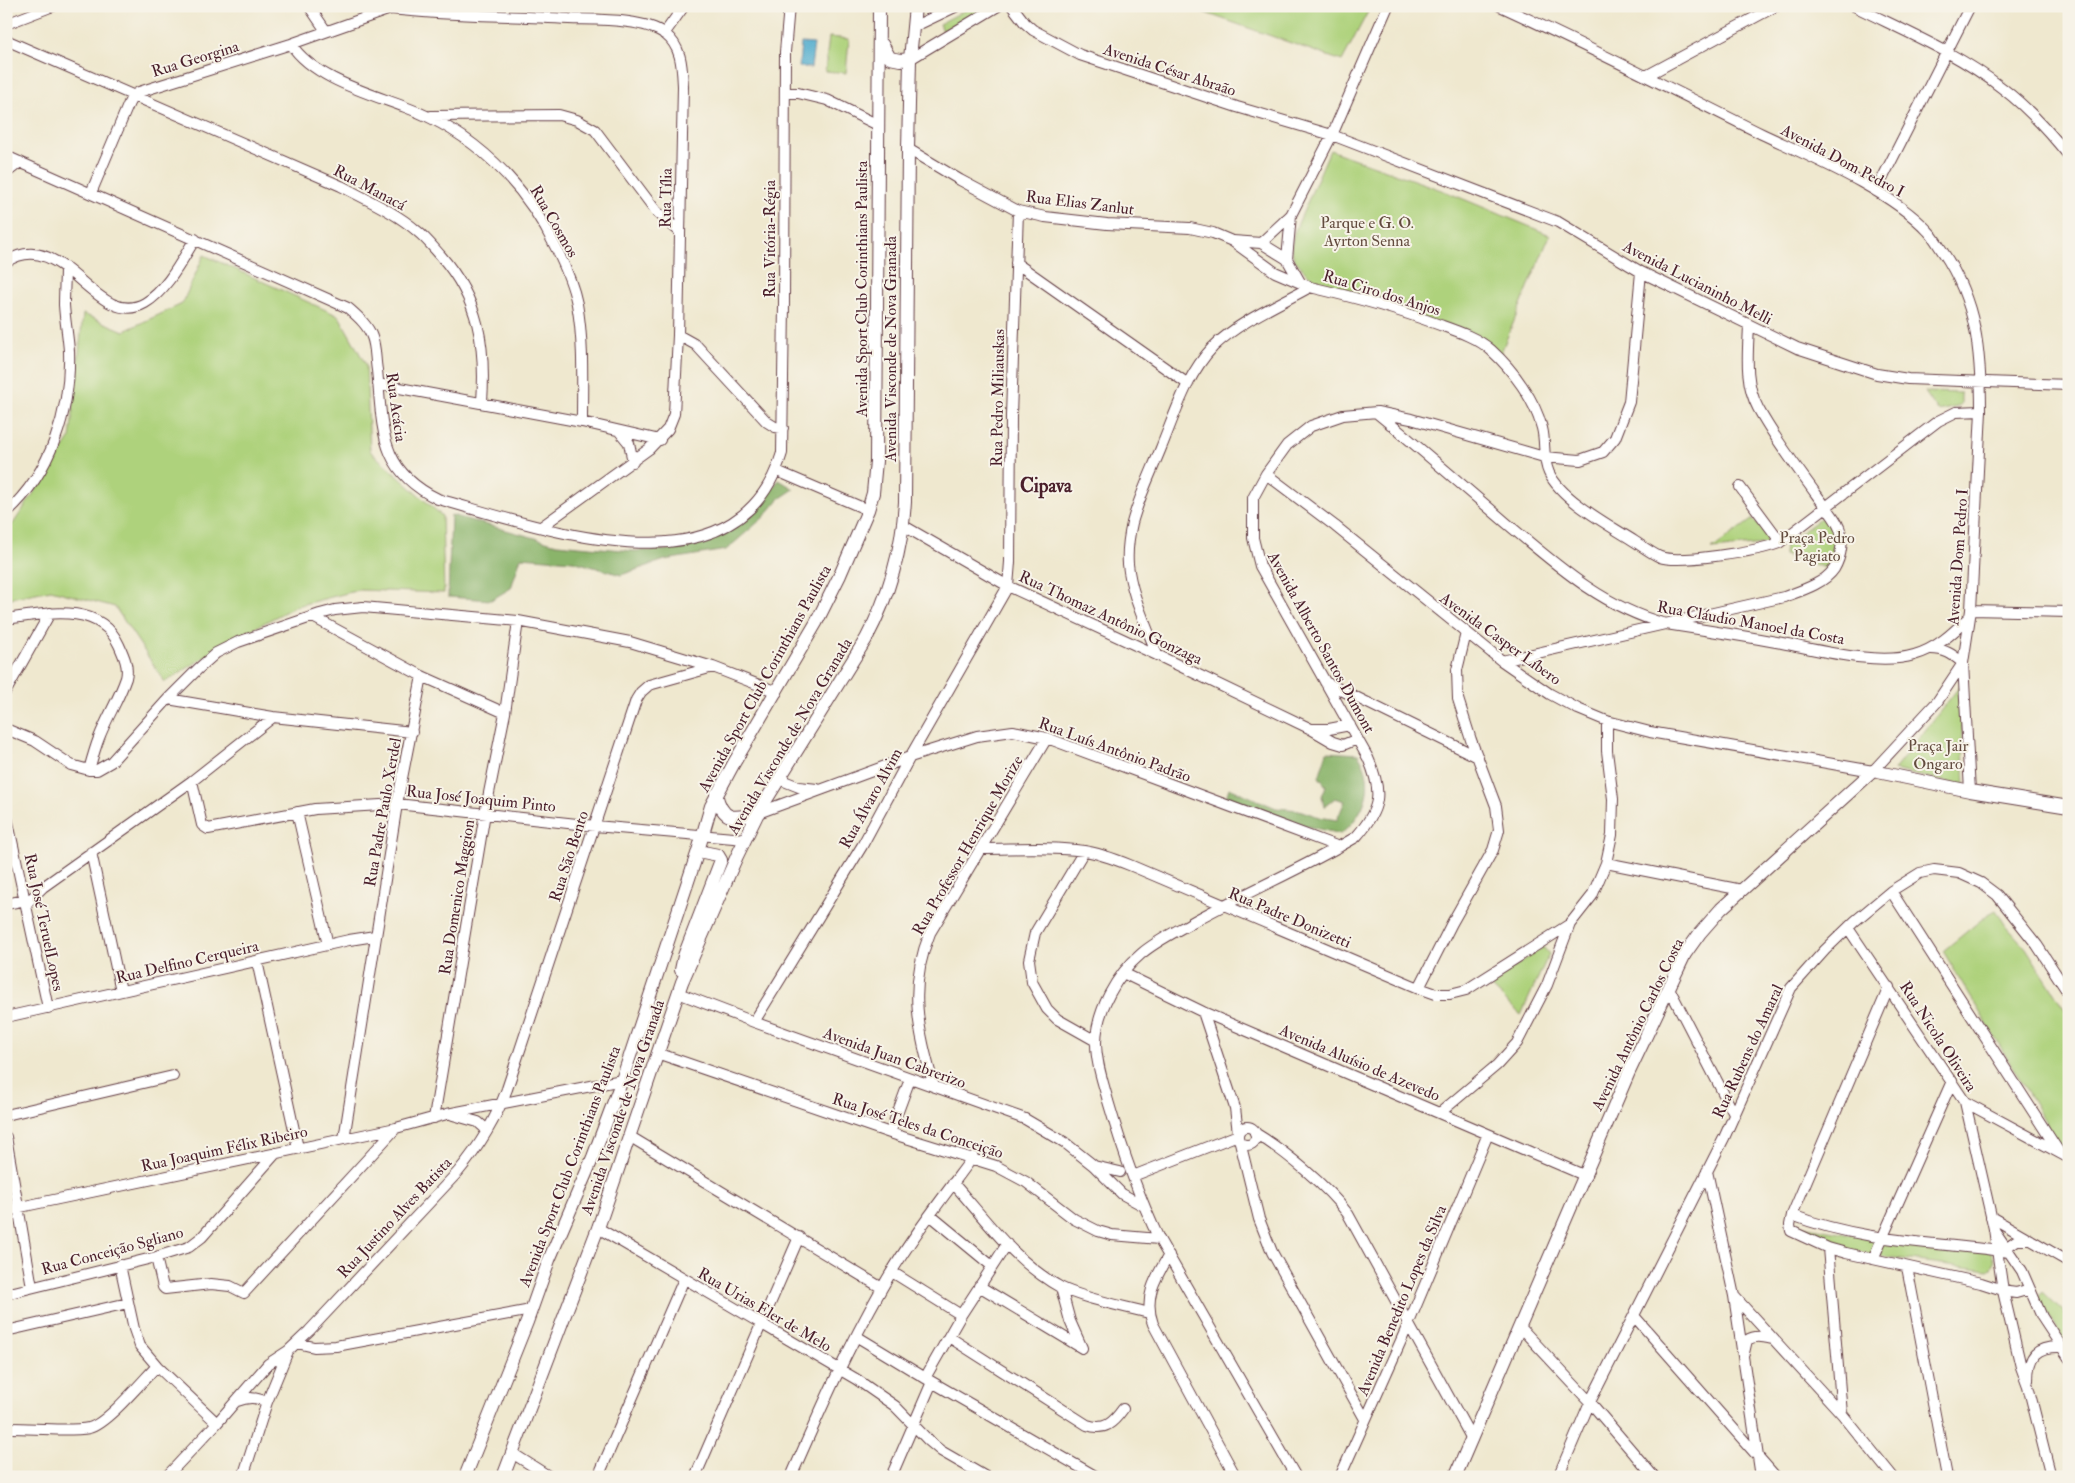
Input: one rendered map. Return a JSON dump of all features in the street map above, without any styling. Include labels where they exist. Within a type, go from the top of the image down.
[{"type":"main road","name":"Avenida Sport Club Corinthians Paulista","points":[[465,1477],[549,1260],[593,1157],[622,1080],[716,794],[777,692],[832,591],[868,510],[873,493],[876,460],[880,6]]},
{"type":"main road","name":"Avenida Visconde de Nova Granada","points":[[503,1477],[598,1228],[680,988],[745,839],[758,814],[866,639],[890,586],[904,526],[906,502],[908,149],[910,59],[915,6]]},
{"type":"main road","points":[[880,39],[890,58],[910,59]]},
{"type":"main road","points":[[1873,770],[1970,791],[2069,808]]},
{"type":"main road","name":"Avenida Antônio Carlos Costa","points":[[1455,1477],[1586,1176],[1629,1072],[1685,954],[1721,909],[1873,770]]},
{"type":"main road","points":[[716,794],[722,811],[731,817],[758,814]]},
{"type":"main road","points":[[680,988],[682,963],[721,860],[718,855],[698,851]]},
{"type":"street","points":[[6,24],[53,6]]},
{"type":"street","points":[[309,6],[326,31]]},
{"type":"street","points":[[394,7],[480,10],[628,23],[642,25],[664,34],[684,6]]},
{"type":"street","name":"Rua Vitória-Régia","points":[[776,471],[782,453],[783,428],[785,52],[788,6]]},
{"type":"street","points":[[913,27],[957,6]]},
{"type":"street","points":[[910,59],[998,6]]},
{"type":"street","name":"Avenida César Abraão","points":[[1012,6],[1024,23],[1033,30],[1080,55],[1332,136]]},
{"type":"street","points":[[1261,243],[1290,215],[1332,136],[1388,6]]},
{"type":"street","name":"Avenida Dom Pedro I","points":[[1500,6],[1646,76],[1876,191],[1907,212],[1929,231],[1964,289],[1976,329],[1981,382],[1970,614],[1963,662]]},
{"type":"street","points":[[1646,76],[1776,6]]},
{"type":"street","points":[[1854,6],[1947,53],[2001,87],[2047,129],[2069,156]]},
{"type":"street","points":[[1876,191],[1970,6]]},
{"type":"street","name":"Rua Georgina","points":[[133,96],[148,88],[291,44],[394,7]]},
{"type":"street","name":"Rua Tília","points":[[541,527],[633,462],[660,440],[668,429],[674,414],[678,335],[683,86],[682,62],[679,53],[664,34]]},
{"type":"street","points":[[6,40],[133,96],[92,193]]},
{"type":"street","name":"Rua Cosmos","points":[[291,44],[297,54],[314,68],[377,96],[430,116],[480,148],[522,192],[549,234],[567,271],[577,303],[581,345],[582,422]]},
{"type":"street","points":[[785,93],[828,100],[878,124]]},
{"type":"street","name":"Rua Manacá","points":[[133,96],[341,186],[375,204],[416,230],[450,266],[462,284],[475,311],[479,324],[482,353],[484,379],[482,402]]},
{"type":"street","points":[[430,116],[559,115],[577,120],[595,130],[656,211],[679,231]]},
{"type":"street","name":"Avenida Lucianinho Melli","points":[[1332,136],[1558,222],[1642,272],[1797,348],[1877,374],[1908,379],[2069,385]]},
{"type":"street","name":"Rua Elias Zanlut","points":[[908,149],[1018,211],[1045,217],[1107,224],[1190,228],[1213,233],[1232,241],[1275,272],[1310,287]]},
{"type":"street","name":"Rua Acácia","points":[[6,156],[348,308],[359,318],[372,336],[381,419],[388,449],[397,466],[412,484],[438,499],[541,527],[636,544],[664,543],[709,534],[735,520],[757,502],[776,471]]},
{"type":"street","points":[[6,173],[20,162]]},
{"type":"street","name":"Rua Pedro Miliauskas","points":[[1008,586],[1010,562],[1011,416],[1018,211]]},
{"type":"street","points":[[1286,259],[1290,215]]},
{"type":"street","points":[[6,262],[23,254],[46,256],[66,267],[113,306],[135,307],[153,297],[163,286],[194,239]]},
{"type":"street","name":"Rua Elias Zanlut","points":[[1232,241],[1261,243],[1286,259],[1300,282]]},
{"type":"street","points":[[1016,264],[1188,384]]},
{"type":"street","points":[[6,513],[47,462],[61,420],[68,366],[64,305],[66,267]]},
{"type":"street","name":"Avenida Alberto Santos Dumont","points":[[1296,1477],[1159,1239],[1138,1190],[1127,1172],[1100,1071],[1096,1041],[1105,1004],[1123,973],[1139,955],[1156,943],[1224,905],[1338,847],[1356,836],[1374,813],[1378,795],[1372,768],[1350,725],[1268,581],[1255,550],[1253,498],[1266,474],[1286,445],[1311,426],[1343,415],[1377,412],[1411,419],[1544,458],[1580,460],[1603,452],[1615,438],[1629,402],[1642,272]]},
{"type":"street","name":"Rua Ciro dos Anjos","points":[[1158,654],[1130,577],[1128,563],[1129,536],[1132,522],[1148,478],[1188,384],[1201,362],[1224,338],[1261,314],[1310,287],[1393,308],[1460,333],[1489,348],[1515,378],[1533,406],[1542,428],[1544,458]]},
{"type":"street","points":[[1502,661],[1784,597],[1807,588],[1833,570],[1840,555],[1842,541],[1838,526],[1774,433],[1758,408],[1753,396],[1747,369],[1750,325]]},
{"type":"street","points":[[678,335],[696,345],[767,422],[775,427],[783,428]]},
{"type":"street","points":[[378,384],[482,402],[660,440]]},
{"type":"street","points":[[1544,458],[1549,474],[1559,487],[1593,516],[1660,557],[1685,560],[1765,548],[1780,541],[1938,421],[1956,412],[1981,411]]},
{"type":"street","name":"Rua Cláudio Manoel da Costa","points":[[1377,412],[1554,563],[1578,581],[1611,602],[1666,624],[1877,658],[1896,659],[1915,655],[1928,649],[1953,633],[1970,614]]},
{"type":"street","points":[[620,432],[628,443],[633,462]]},
{"type":"street","points":[[776,471],[868,510]]},
{"type":"street","name":"Avenida Casper Líbero","points":[[1266,474],[1335,526],[1502,661],[1550,694],[1578,709],[1607,721],[1702,742],[1873,770]]},
{"type":"street","points":[[1740,487],[1780,541]]},
{"type":"street","name":"Rua Thomaz Antônio Gonzaga","points":[[904,526],[1008,586],[1158,654],[1338,744],[1348,744],[1357,739]]},
{"type":"street","name":"Rua Álvaro Alvim","points":[[754,1022],[862,846],[910,757],[1008,586]]},
{"type":"street","points":[[6,729],[35,741],[71,765],[89,770],[105,767],[168,699],[216,653],[238,642],[335,610],[363,607],[518,621],[630,642],[713,667],[777,692]]},
{"type":"street","points":[[6,691],[50,612]]},
{"type":"street","points":[[6,619],[50,612],[82,615],[106,627],[114,637],[125,660],[127,672],[99,738],[89,770]]},
{"type":"street","points":[[1970,614],[2069,612]]},
{"type":"street","points":[[314,617],[422,676],[505,713]]},
{"type":"street","name":"Rua Domenico Maggion","points":[[434,1118],[485,813],[505,713],[518,621]]},
{"type":"street","points":[[1419,988],[1452,922],[1493,850],[1499,830],[1496,806],[1458,699],[1457,670],[1466,633]]},
{"type":"street","points":[[1928,649],[1942,649],[1963,662],[1970,791]]},
{"type":"street","name":"Avenida Antônio Carlos Costa","points":[[1873,770],[1937,702],[1963,662]]},
{"type":"street","name":"Rua São Bento","points":[[502,1103],[628,718],[641,692],[654,684],[713,667]]},
{"type":"street","points":[[412,732],[422,676]]},
{"type":"street","points":[[1325,682],[1478,757]]},
{"type":"street","name":"Rua Padre Paulo Xerdel","points":[[168,699],[273,717],[412,732],[397,804],[344,1139]]},
{"type":"street","points":[[6,904],[26,902],[43,887],[91,852],[192,781],[273,717]]},
{"type":"street","points":[[1441,1112],[1497,1065],[1517,1043],[1547,985],[1570,924],[1592,896],[1606,863],[1612,835],[1613,799],[1607,751],[1607,721]]},
{"type":"street","name":"Rua Thomaz Antônio Gonzaga","points":[[1309,728],[1329,729],[1350,725]]},
{"type":"street","name":"Rua Luís Antônio Padrão","points":[[758,814],[910,757],[994,732],[1012,731],[1047,738],[1338,847]]},
{"type":"street","name":"Rua Professor Henrique Morize","points":[[934,1087],[918,1021],[916,986],[922,952],[930,933],[1047,738]]},
{"type":"street","name":"Rua Luís Antônio Padrão","points":[[779,779],[799,787],[821,789]]},
{"type":"street","name":"Rua José Joaquim Pinto","points":[[192,781],[202,825],[208,829],[297,812],[349,806],[397,804],[594,826],[745,839]]},
{"type":"street","points":[[297,812],[328,946]]},
{"type":"street","name":"Rua José TeruelLopes","points":[[7,817],[48,1008]]},
{"type":"street","name":"Rua Padre Donizetti","points":[[982,849],[1084,851],[1132,866],[1436,994],[1450,994],[1466,990],[1570,924]]},
{"type":"street","points":[[1084,851],[1035,933],[1029,960],[1032,982],[1046,1009],[1057,1019],[1096,1041]]},
{"type":"street","points":[[91,852],[121,991]]},
{"type":"street","points":[[1606,863],[1742,890]]},
{"type":"street","name":"Rua Rubens do Amaral","points":[[1558,1477],[1590,1402],[1707,1171],[1791,988],[1814,961],[1848,928],[1891,891],[1920,873],[1934,870],[1959,873],[1981,884],[1997,895],[2017,917],[2069,994]]},
{"type":"street","points":[[23,888],[43,887]]},
{"type":"street","points":[[1891,891],[2064,1155]]},
{"type":"street","name":"Rua Nicola Oliveira","points":[[1848,928],[1965,1102],[1994,1229],[2003,1291],[2021,1367],[2028,1386],[2051,1477]]},
{"type":"street","name":"Rua Delfino Cerqueira","points":[[6,1017],[349,940],[375,936]]},
{"type":"street","points":[[257,961],[298,1148]]},
{"type":"street","name":"Avenida Aluísio de Azevedo","points":[[1123,973],[1203,1012],[1441,1112],[1586,1176]]},
{"type":"street","points":[[1889,987],[1792,1215],[1791,1232],[1828,1248],[1981,1283],[2003,1291],[2016,1293],[2030,1289]]},
{"type":"street","name":"Avenida Juan Cabrerizo","points":[[680,988],[754,1022],[1036,1125],[1064,1142],[1093,1165],[1122,1194],[1144,1206]]},
{"type":"street","points":[[1669,988],[1734,1114]]},
{"type":"street","points":[[1203,1012],[1245,1138],[1246,1170],[1259,1219],[1278,1266],[1365,1419]]},
{"type":"street","name":"Rua José Teles da Conceição","points":[[657,1053],[890,1133],[972,1157],[1013,1174],[1084,1226],[1112,1235],[1159,1239]]},
{"type":"street","points":[[6,1115],[173,1076]]},
{"type":"street","points":[[890,1133],[910,1079]]},
{"type":"street","name":"Rua Joaquim Félix Ribeiro","points":[[6,1210],[396,1128],[447,1114],[622,1080]]},
{"type":"street","points":[[1873,1259],[1952,1081]]},
{"type":"street","points":[[1965,1102],[2064,1155]]},
{"type":"street","name":"Rua Justino Alves Batista","points":[[166,1477],[237,1401],[268,1364],[297,1343],[458,1172],[478,1146],[502,1103]]},
{"type":"street","points":[[447,1114],[478,1122],[487,1130]]},
{"type":"street","points":[[156,1257],[165,1289],[211,1284],[230,1286],[244,1293],[396,1128]]},
{"type":"street","name":"Avenida Benedito Lopes da Silva","points":[[1340,1477],[1408,1325],[1488,1134]]},
{"type":"street","points":[[629,1136],[882,1288]]},
{"type":"street","points":[[6,1137],[20,1206],[32,1287]]},
{"type":"street","points":[[1109,1182],[1127,1172],[1223,1142],[1245,1138],[1280,1150],[1331,1193],[1348,1214],[1472,1439]]},
{"type":"street","name":"Rua Conceição Sgliano","points":[[6,1294],[156,1257],[189,1246],[202,1237],[276,1153]]},
{"type":"street","points":[[791,1477],[839,1370],[882,1288],[930,1215],[972,1157]]},
{"type":"street","name":"Avenida Juan Cabrerizo","points":[[1093,1165],[1127,1172]]},
{"type":"street","points":[[1707,1171],[1734,1296],[1761,1477]]},
{"type":"street","points":[[954,1183],[1007,1244],[1036,1271],[1061,1288],[1149,1313]]},
{"type":"street","points":[[1122,1194],[1138,1190]]},
{"type":"street","points":[[930,1215],[992,1266]]},
{"type":"street","points":[[1792,1215],[1828,1227],[1881,1238],[1996,1250],[2008,1249],[2017,1240],[2032,1240]]},
{"type":"street","points":[[1991,1216],[2069,1262]]},
{"type":"street","name":"Rua Urias Eler de Melo","points":[[598,1228],[839,1370],[891,1403],[942,1451],[986,1477]]},
{"type":"street","name":"Rua Nicola Oliveira","points":[[1994,1229],[2018,1264],[2042,1316],[2069,1358]]},
{"type":"street","points":[[695,1477],[799,1237]]},
{"type":"street","points":[[891,1477],[929,1380],[949,1337],[979,1286],[1007,1244]]},
{"type":"street","points":[[1828,1248],[1842,1414]]},
{"type":"street","points":[[1169,1255],[1151,1289],[1149,1313],[1153,1324],[1236,1477]]},
{"type":"street","points":[[1999,1269],[2007,1264],[2018,1264]]},
{"type":"street","points":[[120,1265],[140,1346],[157,1366],[217,1423]]},
{"type":"street","points":[[1907,1266],[1947,1477]]},
{"type":"street","points":[[892,1272],[961,1315]]},
{"type":"street","points":[[598,1477],[684,1279]]},
{"type":"street","points":[[979,1286],[1082,1348],[1070,1322],[1061,1288]]},
{"type":"street","points":[[1734,1296],[1842,1414],[1893,1477]]},
{"type":"street","points":[[6,1331],[128,1303]]},
{"type":"street","points":[[297,1343],[314,1347],[336,1346],[531,1310]]},
{"type":"street","points":[[1634,1316],[1776,1477]]},
{"type":"street","points":[[1520,1327],[1590,1402],[1654,1477]]},
{"type":"street","points":[[856,1336],[1097,1477]]},
{"type":"street","points":[[1743,1359],[1747,1340],[1762,1336],[1774,1339]]},
{"type":"street","points":[[949,1337],[1087,1426],[1104,1428],[1112,1424],[1123,1410]]},
{"type":"street","points":[[2028,1386],[2030,1365],[2035,1354],[2044,1348],[2061,1347]]},
{"type":"street","points":[[243,1477],[267,1402],[288,1351]]},
{"type":"street","points":[[12,1428],[79,1429],[95,1426],[114,1410],[157,1366]]},
{"type":"street","points":[[237,1401],[248,1398],[267,1402]]},
{"type":"street","points":[[512,1453],[550,1477]]},
{"type":"green space","points":[[973,6],[985,8],[942,31],[939,24]]},
{"type":"green space","points":[[1186,6],[1371,6],[1342,61]]},
{"type":"green space","points":[[829,37],[849,39],[846,73],[825,71]]},
{"type":"green space","name":"Parque e G. O. Ayrton Senna","points":[[1330,150],[1444,191],[1550,235],[1499,357],[1488,345],[1360,295],[1314,281],[1294,259],[1291,248],[1294,233]]},
{"type":"green space","points":[[204,255],[339,316],[366,365],[370,451],[442,516],[444,593],[359,590],[296,606],[234,639],[165,682],[115,607],[51,590],[6,599],[6,528],[13,524],[70,439],[83,314],[124,331],[182,304]]},
{"type":"green space","points":[[1925,392],[1961,393],[1961,404],[1957,407],[1938,411]]},
{"type":"green space","points":[[779,480],[794,489],[779,499],[764,517],[726,550],[665,560],[621,575],[573,561],[521,557],[511,588],[491,600],[448,597],[451,515],[557,544],[633,551],[669,550],[701,542],[724,532],[750,514]]},
{"type":"green space","name":"Praça Pedro Pagiato","points":[[1824,516],[1834,530],[1837,542],[1832,570],[1784,555],[1785,544]]},
{"type":"green space","points":[[1753,519],[1774,543],[1712,549]]},
{"type":"green space","name":"Praça Jair Ongaro","points":[[1960,686],[1965,786],[1894,770]]},
{"type":"green space","points":[[1327,752],[1358,754],[1367,776],[1368,787],[1362,807],[1350,826],[1341,834],[1310,827],[1226,798],[1229,788],[1276,808],[1299,810],[1319,817],[1337,820],[1345,801],[1335,798],[1324,807],[1322,796],[1326,786],[1319,777]]},
{"type":"green space","points":[[1996,910],[2006,926],[2026,948],[2069,1016],[2069,1154],[2063,1151],[1943,951],[1987,915]]},
{"type":"green space","points":[[1543,947],[1549,954],[1521,1015],[1489,985]]},
{"type":"green space","points":[[1800,1226],[1876,1239],[1990,1251],[1995,1261],[1988,1270],[1872,1255],[1828,1244],[1800,1230]]},
{"type":"green space","points":[[2043,1292],[2069,1317],[2069,1347],[2037,1299]]},
{"type":"water","points":[[801,43],[814,44],[811,68],[799,67]]},
{"type":"district","name":"Cipava","points":[[1046,485]]}]
